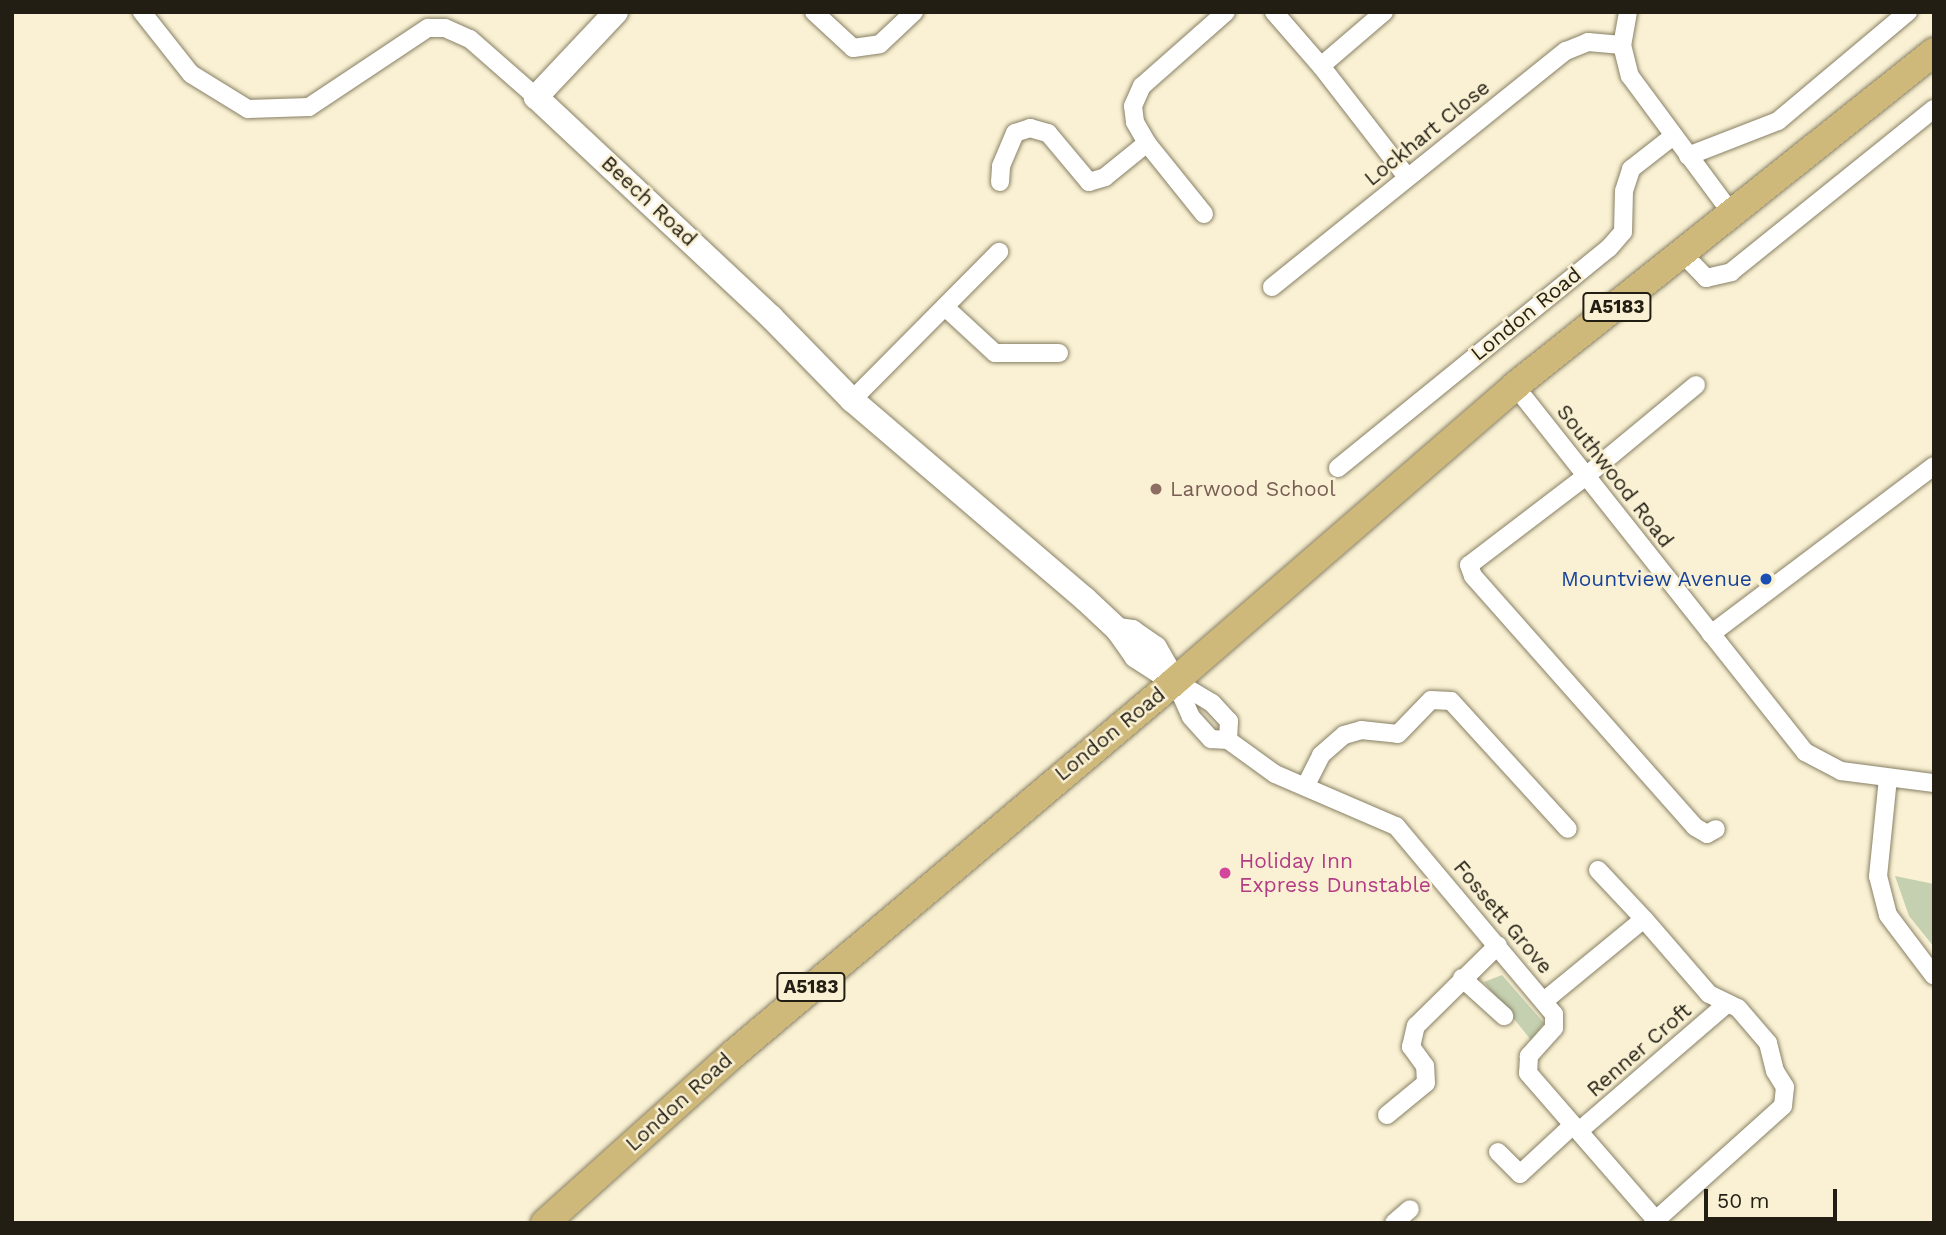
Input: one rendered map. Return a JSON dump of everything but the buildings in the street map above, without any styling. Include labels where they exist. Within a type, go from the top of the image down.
[{"type":"main road","name":"London Road","points":[[545,1223],[731,1055],[1175,681],[1516,386],[1931,60]]},
{"type":"street","name":"Beech Road","points":[[142,12],[191,75],[248,109],[309,107],[428,28],[445,28],[470,39],[761,307],[852,400],[1118,630],[1136,656],[1175,681]]},
{"type":"street","points":[[536,97],[616,12]]},
{"type":"street","points":[[814,12],[853,48],[880,44],[914,12]]},
{"type":"street","points":[[1204,214],[1147,143],[1135,122],[1133,106],[1142,86],[1226,12]]},
{"type":"street","points":[[1274,12],[1321,66],[1407,177]]},
{"type":"street","points":[[1321,66],[1384,12]]},
{"type":"street","points":[[1628,12],[1622,46],[1630,76],[1732,214]]},
{"type":"street","points":[[1688,156],[1778,121],[1908,12]]},
{"type":"street","name":"Lockhart Close","points":[[1272,287],[1566,51],[1588,43],[1622,46]]},
{"type":"street","points":[[1684,256],[1706,278],[1731,272],[1934,109]]},
{"type":"street","points":[[1000,182],[1001,166],[1015,133],[1030,128],[1048,134],[1090,182],[1105,177],[1147,143]]},
{"type":"street","name":"London Road","points":[[1338,468],[1609,248],[1623,233],[1624,191],[1631,169],[1672,136]]},
{"type":"street","points":[[852,400],[999,251]]},
{"type":"street","points":[[945,307],[995,353],[1059,353]]},
{"type":"street","points":[[1696,385],[1586,476],[1469,565],[1474,576],[1695,827],[1707,834],[1716,829]]},
{"type":"street","name":"Southwood Road","points":[[1516,386],[1805,752],[1841,771],[1934,783]]},
{"type":"street","points":[[1711,634],[1934,467]]},
{"type":"street","points":[[1175,681],[1221,712],[1229,721],[1228,740]]},
{"type":"street","name":"Fossett Grove","points":[[1175,681],[1191,717],[1211,739],[1228,740],[1256,763],[1396,826],[1554,1014],[1554,1028],[1529,1056],[1528,1073],[1654,1221]]},
{"type":"street","points":[[1306,785],[1328,747],[1344,735],[1369,731],[1398,734],[1431,700],[1451,701],[1568,829]]},
{"type":"street","points":[[1888,778],[1878,876],[1888,915],[1934,976]]},
{"type":"street","points":[[1598,870],[1709,994],[1728,1003],[1768,1043],[1775,1071],[1785,1087],[1783,1106],[1654,1221]]},
{"type":"street","points":[[1544,1001],[1644,919]]},
{"type":"street","points":[[1387,1115],[1426,1083],[1425,1066],[1411,1047],[1412,1035],[1462,978],[1498,945]]},
{"type":"street","points":[[1462,978],[1504,1016]]},
{"type":"street","name":"Renner Croft","points":[[1576,1128],[1728,1003]]},
{"type":"street","points":[[1498,1152],[1520,1174],[1576,1128]]},
{"type":"street","points":[[1394,1223],[1410,1209]]},
{"type":"green space","points":[[1895,876],[1934,884],[1934,947],[1909,916]]},
{"type":"green space","points":[[1502,975],[1544,1023],[1531,1040],[1484,982]]},
{"type":"place","name":"Larwood School","points":[[1156,489]]},
{"type":"place","name":"Mountview Avenue","points":[[1766,579]]},
{"type":"place","name":"Holiday Inn Express Dunstable","points":[[1225,873]]}]
